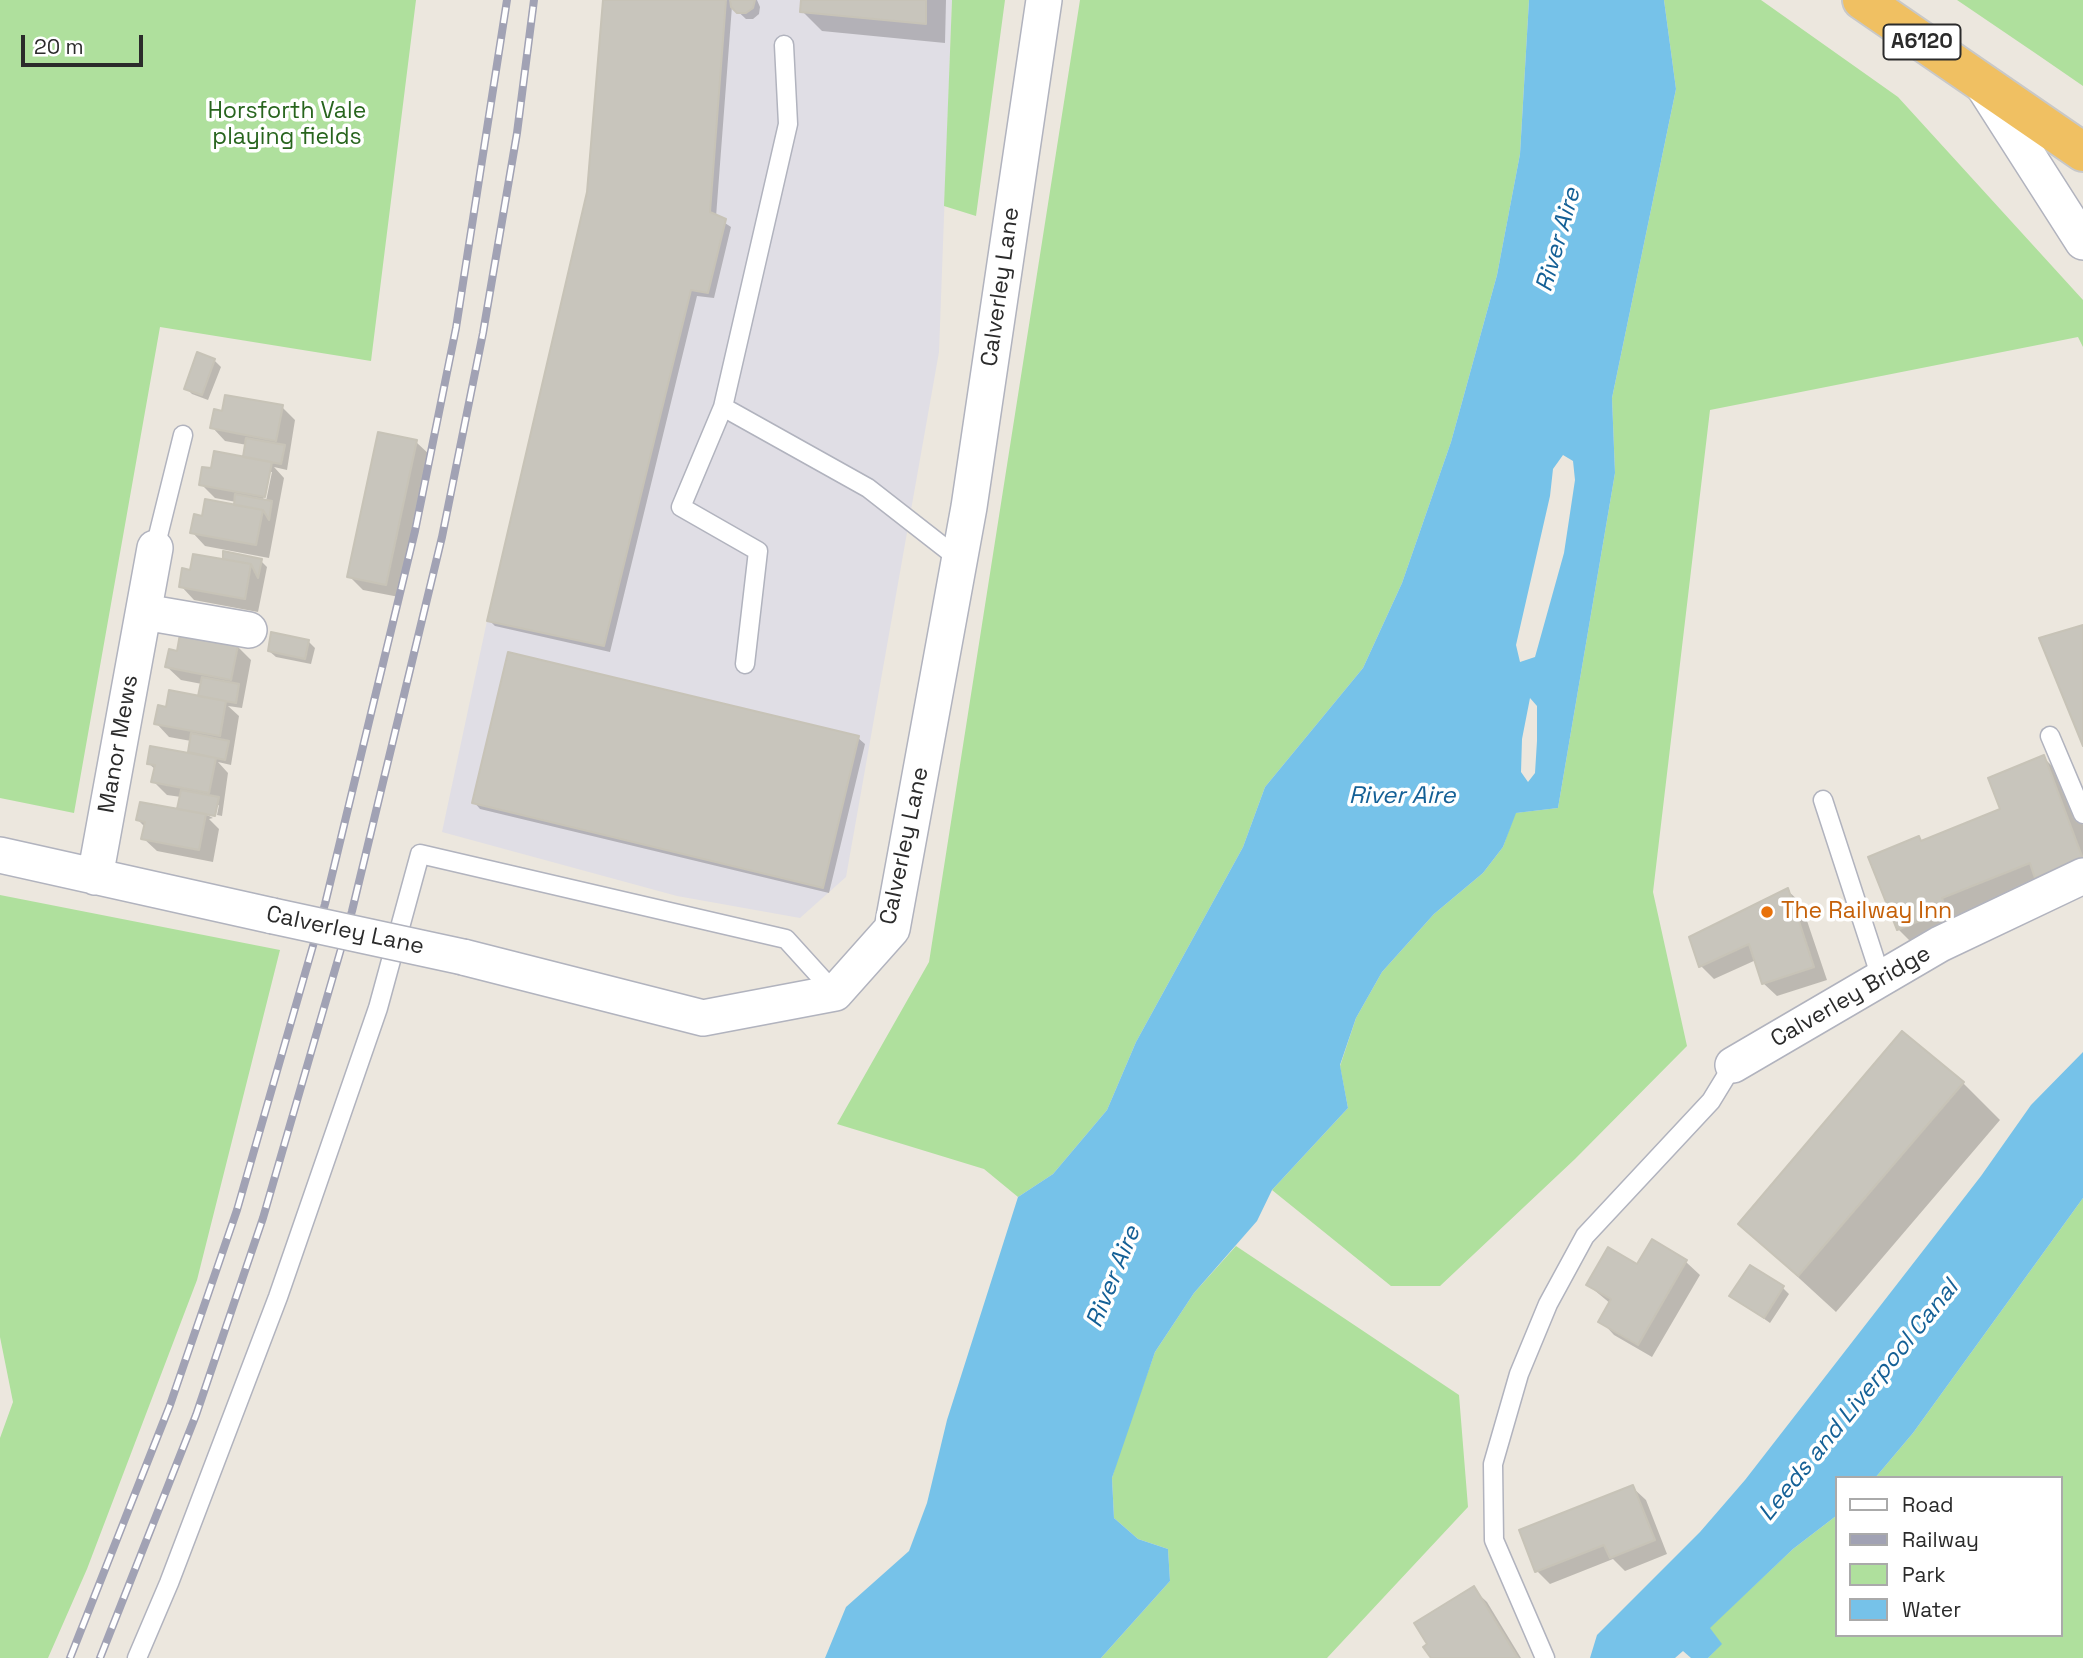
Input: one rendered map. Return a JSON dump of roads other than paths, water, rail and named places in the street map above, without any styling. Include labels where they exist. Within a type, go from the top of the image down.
[{"type":"highway","name":"A6120","points":[[1862,0],[2083,152]]},
{"type":"street","name":"Calverley Lane","points":[[0,855],[463,957],[703,1018],[835,993],[892,929],[959,559],[1044,0]]},
{"type":"street","points":[[1982,84],[2083,242]]},
{"type":"street","name":"Manor Mews","points":[[95,877],[155,548]]},
{"type":"street","points":[[144,612],[249,630]]},
{"type":"street","name":"Calverley Bridge","points":[[1733,1065],[1882,981],[1940,944],[2083,876]]},
{"type":"lane","points":[[745,664],[758,551],[681,507],[723,408],[788,124],[784,45]]},
{"type":"lane","points":[[723,408],[868,488],[959,559]]},
{"type":"lane","points":[[155,548],[183,435]]},
{"type":"lane","points":[[2050,736],[2083,814]]},
{"type":"lane","points":[[1823,800],[1882,981]]},
{"type":"lane","points":[[137,1658],[169,1583],[278,1297],[378,1008],[420,854],[786,939],[835,993]]},
{"type":"lane","points":[[1545,1658],[1494,1540],[1493,1464],[1519,1374],[1548,1304],[1584,1236],[1711,1101],[1733,1065]]},
{"type":"water","name":"River Aire","points":[[1529,0],[1664,0],[1676,89],[1612,398],[1615,473],[1558,808],[1516,813],[1503,847],[1483,873],[1434,914],[1382,972],[1356,1018],[1340,1065],[1348,1108],[1272,1190],[1257,1221],[1194,1293],[1155,1352],[1112,1478],[1114,1518],[1138,1539],[1168,1549],[1170,1581],[1101,1658],[825,1658],[846,1607],[909,1551],[927,1503],[947,1420],[1018,1197],[1053,1174],[1107,1110],[1136,1042],[1243,847],[1265,787],[1363,668],[1402,583],[1451,442],[1497,275],[1520,154]],"holes":[[[1563,455],[1573,461],[1575,480],[1564,553],[1535,657],[1520,662],[1516,645],[1550,496],[1553,469]],[[1530,698],[1537,706],[1537,741],[1535,773],[1528,782],[1521,772],[1522,739]]]},
{"type":"water","name":"Leeds and Liverpool Canal","points":[[2083,1052],[2083,1198],[1913,1433],[1877,1476],[1834,1476],[1834,1518],[1793,1549],[1710,1628],[1722,1644],[1708,1658],[1691,1658],[1683,1651],[1675,1658],[1590,1658],[1597,1635],[1700,1532],[1745,1480],[1981,1176],[2031,1105]]},
{"type":"railway","points":[[70,1658],[170,1405],[237,1210],[325,904],[415,531],[456,328],[507,0]]},
{"type":"railway","points":[[100,1658],[196,1415],[263,1218],[352,911],[442,537],[483,333],[517,133],[534,0]]},
{"type":"place","name":"The Railway Inn","points":[[1767,912]]},
{"type":"park label","name":"Horsforth Vale playing fields","points":[[287,125]]}]
